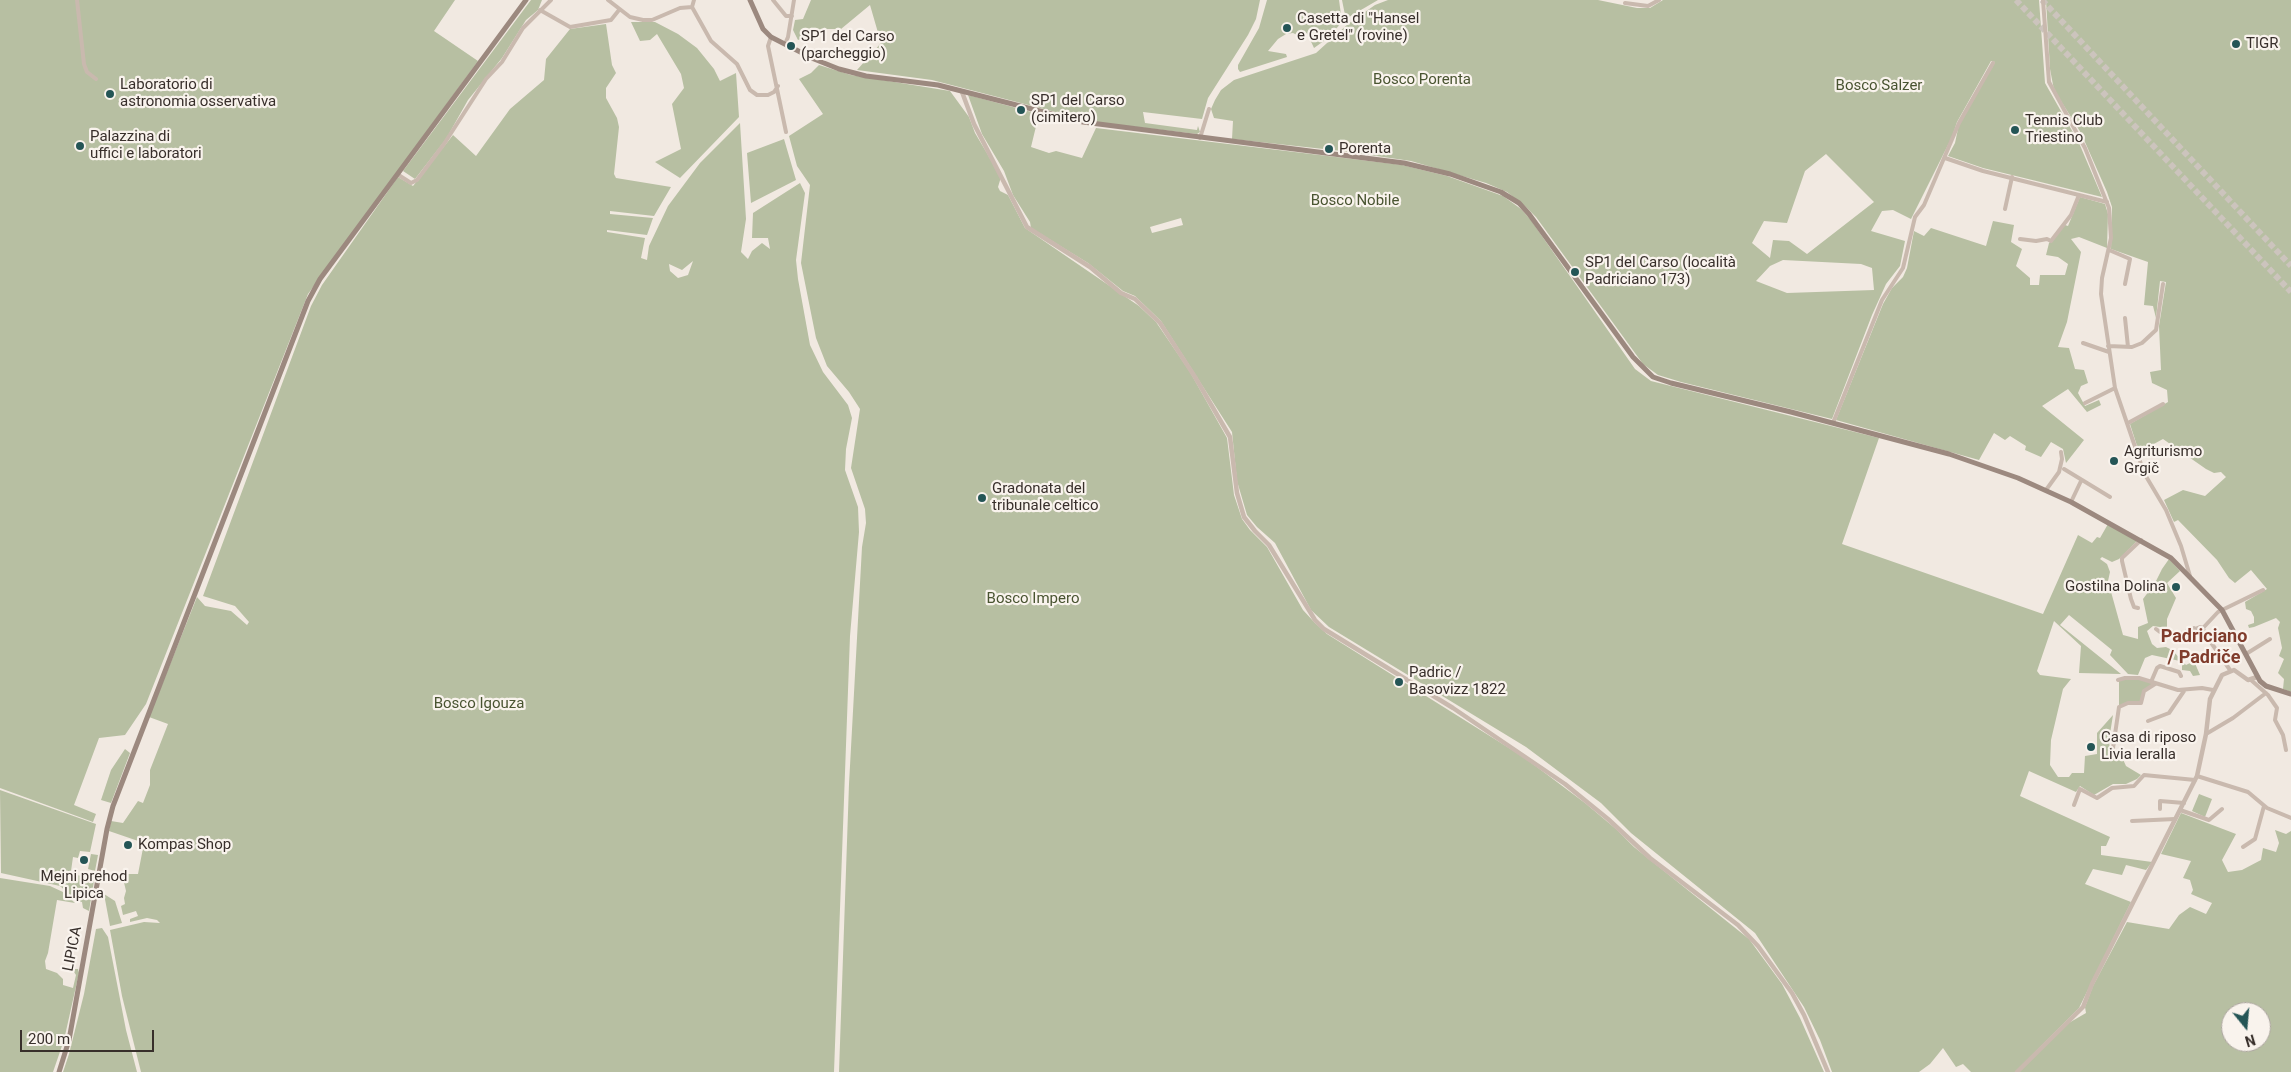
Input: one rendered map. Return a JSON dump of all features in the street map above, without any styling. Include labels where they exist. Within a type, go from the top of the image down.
[{"type":"main road","name":"LIPICA","points":[[59,1072],[69,1040],[107,829],[134,748],[308,301],[320,279],[526,0]]},
{"type":"main road","points":[[750,0],[763,29],[771,37],[839,69],[866,76],[929,84],[1083,122],[1200,138],[1392,160],[1450,174],[1501,192],[1519,203],[1529,214],[1633,358],[1653,377],[1955,456],[2046,490],[2072,502],[2168,555],[2222,610],[2262,684],[2291,694]]},
{"type":"street","points":[[77,0],[84,64],[87,72],[96,79]]},
{"type":"street","points":[[397,174],[411,182],[416,180],[444,144],[486,79],[502,62],[523,28],[551,0]]},
{"type":"street","points":[[608,0],[630,17],[647,20],[680,8],[692,7]]},
{"type":"street","points":[[694,0],[692,7],[711,41],[737,64],[747,87],[753,93],[768,95],[774,92],[778,86]]},
{"type":"street","points":[[773,0],[786,16],[792,16]]},
{"type":"street","points":[[785,44],[788,38],[794,0]]},
{"type":"street","points":[[1625,3],[1648,6],[1659,0]]},
{"type":"street","points":[[2043,0],[2049,82],[2085,148],[2107,202],[2111,227],[2101,294],[2116,388],[2144,473],[2170,518],[2190,576]]},
{"type":"street","points":[[540,10],[570,27],[611,20],[619,10]]},
{"type":"street","points":[[771,37],[768,46],[778,86],[786,132]]},
{"type":"street","points":[[1833,423],[1882,300],[1903,268],[1915,216],[1924,205],[1959,123],[1993,63]]},
{"type":"street","points":[[962,92],[974,124],[1028,227],[1082,262],[1121,293],[1135,299],[1160,323],[1195,377],[1229,436],[1237,493],[1244,517],[1255,532],[1269,545],[1315,620],[1324,629],[1453,708],[1565,784],[1608,819],[1650,858],[1738,925],[1763,952],[1792,993],[1804,1015],[1828,1072]]},
{"type":"street","points":[[1200,138],[1209,109]]},
{"type":"street","points":[[1945,158],[2012,178],[2107,202]]},
{"type":"street","points":[[2005,209],[2012,178]]},
{"type":"street","points":[[2020,239],[2036,242],[2047,239],[2051,241],[2071,215],[2079,195]]},
{"type":"street","points":[[2109,250],[2130,258],[2125,284]]},
{"type":"street","points":[[2108,346],[2117,345],[2128,348],[2142,343],[2156,330],[2163,284]]},
{"type":"street","points":[[2125,318],[2128,348]]},
{"type":"street","points":[[2083,343],[2109,352]]},
{"type":"street","points":[[2085,403],[2116,388]]},
{"type":"street","points":[[2128,423],[2163,404]]},
{"type":"street","points":[[2046,490],[2059,472],[2062,459],[2061,452]]},
{"type":"street","points":[[2064,469],[2110,497]]},
{"type":"street","points":[[2072,502],[2081,481]]},
{"type":"street","points":[[2138,608],[2134,607],[2131,599],[2122,558],[2141,540]]},
{"type":"street","points":[[2156,629],[2160,632],[2183,633],[2194,628],[2203,628],[2216,613],[2263,590]]},
{"type":"street","points":[[2203,628],[2206,639],[2210,641],[2230,670],[2238,672],[2251,680],[2266,693],[2277,708],[2276,720],[2283,735],[2286,750]]},
{"type":"street","points":[[2246,654],[2270,639]]},
{"type":"street","points":[[2113,748],[2119,706],[2128,703],[2141,703],[2144,691],[2153,683],[2160,666],[2179,672],[2181,676]]},
{"type":"street","points":[[2017,1072],[2083,1007],[2092,984],[2196,778],[2213,690],[2222,675],[2230,670]]},
{"type":"street","points":[[2251,680],[2257,677]]},
{"type":"street","points":[[2118,680],[2125,678],[2184,690],[2202,688],[2213,690]]},
{"type":"street","points":[[2206,734],[2233,718],[2270,688]]},
{"type":"street","points":[[2148,721],[2169,713],[2184,690]]},
{"type":"street","points":[[2074,805],[2080,789],[2097,798],[2112,788],[2134,786],[2144,776],[2196,778],[2248,792],[2264,806],[2291,818]]},
{"type":"street","points":[[2160,809],[2160,801],[2184,803]]},
{"type":"street","points":[[2244,847],[2255,839],[2264,806]]},
{"type":"street","points":[[2180,810],[2208,820],[2222,809]]},
{"type":"street","points":[[2132,821],[2175,819]]},
{"type":"green space","points":[[0,0],[455,0],[434,31],[478,61],[308,294],[146,704],[125,735],[99,738],[74,805],[96,814],[93,822],[0,788]]},
{"type":"green space","points":[[531,0],[542,0],[538,10],[526,20],[502,58],[468,100],[446,139],[415,179],[403,171]]},
{"type":"green space","points":[[811,0],[1260,0],[1256,19],[1208,98],[1202,119],[1143,112],[1145,123],[1197,130],[1198,126],[1200,132],[1197,134],[1094,122],[932,80],[857,70],[881,43],[870,5],[841,29],[824,29],[798,40],[793,30],[795,20],[803,19]]},
{"type":"green space","points":[[1267,0],[1339,0],[1342,22],[1328,38],[1314,48],[1307,33],[1301,37],[1293,33],[1286,34],[1278,39],[1268,51],[1286,54],[1287,57],[1240,72],[1238,65],[1259,28]]},
{"type":"green space","points":[[1342,0],[1378,0],[1349,17],[1345,15]]},
{"type":"green space","points":[[1388,0],[1598,0],[1637,8],[1650,8],[1663,0],[2039,0],[2045,83],[2079,143],[2102,197],[1983,168],[1948,156],[1955,143],[1959,124],[1995,62],[1991,61],[1957,122],[1952,137],[1911,219],[1893,210],[1882,211],[1871,231],[1905,241],[1900,266],[1886,284],[1872,315],[1832,419],[1681,382],[1658,375],[1643,364],[1536,217],[1507,192],[1486,183],[1411,161],[1342,151],[1232,139],[1233,121],[1214,118],[1211,109],[1215,100],[1221,90],[1234,80],[1316,53],[1348,24],[1375,5]],"holes":[[[1826,154],[1874,202],[1807,254],[1789,241],[1773,240],[1770,258],[1752,243],[1764,221],[1787,223],[1805,171]],[[1783,260],[1861,264],[1872,268],[1874,290],[1787,293],[1756,281],[1770,266]]]},
{"type":"green space","points":[[2046,0],[2291,0],[2291,692],[2283,689],[2284,679],[2278,673],[2284,659],[2279,656],[2282,648],[2278,628],[2280,622],[2276,618],[2254,627],[2249,628],[2248,625],[2254,623],[2254,617],[2251,611],[2246,609],[2245,602],[2267,589],[2251,570],[2235,583],[2229,578],[2217,560],[2178,520],[2174,522],[2164,500],[2183,490],[2205,496],[2226,477],[2221,472],[2214,473],[2206,469],[2163,439],[2139,452],[2130,424],[2168,402],[2167,390],[2152,383],[2150,372],[2161,370],[2159,326],[2166,282],[2160,281],[2156,318],[2153,306],[2144,305],[2148,262],[2111,249],[2112,207],[2107,192],[2081,133],[2054,90],[2050,69]]},
{"type":"green space","points":[[631,22],[655,22],[678,34],[697,48],[714,69],[720,81],[736,73],[739,117],[680,178],[655,162],[681,149],[672,104],[684,88],[681,74],[657,34],[650,40],[640,41]]},
{"type":"green space","name":"Bosco Igouza","points":[[606,24],[612,65],[616,73],[606,88],[606,98],[617,118],[619,127],[614,174],[616,178],[671,187],[654,216],[610,211],[610,214],[653,218],[647,235],[607,230],[607,232],[645,238],[641,258],[647,260],[649,246],[668,206],[700,163],[740,123],[746,219],[741,252],[748,259],[752,251],[762,243],[770,249],[768,238],[752,238],[753,213],[800,183],[805,193],[796,260],[798,279],[810,345],[823,372],[848,405],[852,418],[846,449],[845,470],[858,507],[859,532],[850,636],[834,1072],[141,1072],[122,996],[110,930],[144,922],[160,923],[157,920],[147,918],[130,922],[130,919],[138,916],[136,911],[123,915],[121,906],[125,904],[126,891],[122,874],[138,874],[144,843],[109,831],[111,821],[123,823],[138,801],[143,803],[150,785],[150,770],[168,724],[149,717],[197,597],[205,606],[231,611],[247,625],[249,622],[235,606],[203,596],[311,306],[322,285],[398,177],[413,186],[453,135],[476,156],[510,109],[544,80],[546,59],[570,29]],"holes":[[[693,261],[688,275],[678,278],[670,271],[669,264],[682,270]]]},
{"type":"green space","name":"Bosco Impero","points":[[819,65],[851,75],[950,91],[969,117],[975,133],[1001,177],[998,187],[1000,191],[1008,195],[1025,228],[1139,306],[1156,322],[1190,372],[1227,438],[1234,495],[1242,519],[1267,547],[1303,610],[1327,634],[1525,758],[1585,803],[1634,847],[1749,939],[1782,984],[1800,1018],[1824,1072],[839,1072],[849,784],[862,547],[866,523],[865,509],[851,468],[860,409],[849,392],[827,366],[816,338],[801,263],[810,185],[797,166],[789,136],[823,114],[799,79],[811,73]]},
{"type":"green space","name":"Bosco Nobile","points":[[968,95],[1039,114],[1031,147],[1049,153],[1056,151],[1082,158],[1096,128],[1402,165],[1447,176],[1503,196],[1521,209],[1530,219],[1635,369],[1651,381],[1879,438],[1842,544],[2043,614],[2078,535],[2092,543],[2097,537],[2100,538],[2108,524],[2137,541],[2119,559],[2112,562],[2102,557],[2100,559],[2107,564],[2110,572],[2108,581],[2123,635],[2138,639],[2138,627],[2148,623],[2143,599],[2169,559],[2180,571],[2167,583],[2176,598],[2167,619],[2167,628],[2153,626],[2147,631],[2152,644],[2157,648],[2166,647],[2172,650],[2186,665],[2194,661],[2200,675],[2193,676],[2190,671],[2182,670],[2180,661],[2152,655],[2145,658],[2138,675],[2128,674],[2110,655],[2112,650],[2069,615],[2060,625],[2121,674],[2079,673],[2081,646],[2054,621],[2037,671],[2040,675],[2071,679],[2063,689],[2051,740],[2050,765],[2058,777],[2069,777],[2072,773],[2084,773],[2085,756],[2097,754],[2097,733],[2113,715],[2109,740],[2110,753],[2121,755],[2126,766],[2141,775],[2126,784],[2113,784],[2094,795],[2080,786],[2076,792],[2029,771],[2020,796],[2110,837],[2106,846],[2101,846],[2101,855],[2152,862],[2146,870],[2126,865],[2122,875],[2093,869],[2085,884],[2131,902],[2079,1008],[2015,1072],[1971,1072],[1963,1064],[1956,1067],[1943,1048],[1930,1064],[1919,1072],[1832,1072],[1820,1040],[1804,1007],[1755,933],[1631,833],[1601,803],[1526,747],[1329,627],[1311,610],[1275,543],[1247,515],[1237,481],[1232,432],[1161,321],[1135,296],[1123,291],[1088,263],[1031,228],[1030,222],[1013,195],[1004,171],[982,134]],"holes":[[[1181,218],[1183,225],[1152,233],[1150,227]]]},
{"type":"green space","points":[[784,139],[796,180],[751,203],[747,153]]},
{"type":"green space","points":[[2080,197],[2105,204],[2108,214],[2107,248],[2079,237],[2071,239],[2081,252],[2067,322],[2058,347],[2069,348],[2075,369],[2084,370],[2088,383],[2081,386],[2078,393],[2085,406],[2099,400],[2101,405],[2087,412],[2068,389],[2042,406],[2084,440],[2066,463],[2063,449],[2051,442],[2041,457],[2025,450],[2026,446],[2010,436],[2005,440],[1994,433],[1979,460],[1836,420],[1883,304],[1892,288],[1903,277],[1907,268],[1914,231],[1924,236],[1931,228],[1986,246],[1993,221],[2014,225],[2011,242],[2022,249],[2016,266],[2030,278],[2030,285],[2039,285],[2040,275],[2065,275],[2068,264],[2058,257],[2046,255],[2049,243],[2065,225],[2068,226]]},
{"type":"green space","points":[[2139,678],[2155,684],[2144,691],[2141,703],[2128,703],[2119,707],[2119,680]]},
{"type":"green space","points":[[125,749],[130,753],[111,803],[101,800],[111,770]]},
{"type":"green space","points":[[0,790],[96,824],[90,852],[80,851],[78,858],[73,857],[71,871],[76,875],[91,877],[91,874],[95,875],[89,911],[83,908],[82,902],[77,901],[60,886],[1,873]]},
{"type":"green space","points":[[2199,794],[2212,799],[2205,817],[2192,811]]},
{"type":"green space","points":[[2181,813],[2236,834],[2222,860],[2228,872],[2242,870],[2261,860],[2263,848],[2276,852],[2279,843],[2275,830],[2286,834],[2291,831],[2291,1072],[2019,1072],[2067,1024],[2086,1013],[2085,1007],[2093,986],[2127,922],[2169,929],[2179,915],[2190,907],[2206,914],[2212,903],[2191,894],[2193,890],[2190,880],[2183,878],[2191,861],[2161,854]]},
{"type":"green space","points":[[91,854],[98,855],[95,871],[88,869]]},
{"type":"green space","points":[[0,878],[50,886],[63,892],[75,903],[57,900],[45,961],[46,969],[57,973],[63,979],[63,985],[73,988],[76,975],[72,969],[78,969],[79,973],[64,1040],[53,1072],[0,1072]]},
{"type":"green space","points":[[104,894],[115,901],[122,923],[110,926]]},
{"type":"green space","points":[[102,928],[108,937],[126,1030],[137,1072],[63,1072],[84,994],[96,929]]},
{"type":"tunnel","points":[[2016,0],[2291,292]]},
{"type":"tunnel","points":[[2042,0],[2291,266]]},
{"type":"place","name":"Casetta di \"Hansel e Gretel\" (rovine)","points":[[1287,28]]},
{"type":"place","name":"TIGR","points":[[2236,44]]},
{"type":"place","name":"SP1 del Carso (parcheggio)","points":[[791,46]]},
{"type":"place","name":"Laboratorio di astronomia osservativa","points":[[110,94]]},
{"type":"place","name":"SP1 del Carso (cimitero)","points":[[1021,110]]},
{"type":"place","name":"Tennis Club Triestino","points":[[2015,130]]},
{"type":"place","name":"Palazzina di uffici e laboratori","points":[[80,146]]},
{"type":"place","name":"Porenta","points":[[1329,149]]},
{"type":"place","name":"SP1 del Carso (località Padriciano 173)","points":[[1575,272]]},
{"type":"place","name":"Agriturismo Grgič","points":[[2114,461]]},
{"type":"place","name":"Gradonata del tribunale celtico","points":[[982,498]]},
{"type":"place","name":"Gostilna Dolina","points":[[2176,587]]},
{"type":"place","name":"Padric / Basovizz 1822","points":[[1399,682]]},
{"type":"place","name":"Casa di riposo Livia Ieralla","points":[[2091,747]]},
{"type":"place","name":"Kompas Shop","points":[[128,845]]},
{"type":"place","name":"Mejni prehod Lipica","points":[[84,860]]},
{"type":"district","name":"Padriciano / Padriče","points":[[2204,648]]},
{"type":"park label","name":"Bosco Porenta","points":[[1422,80]]},
{"type":"park label","name":"Bosco Salzer","points":[[1879,86]]}]
